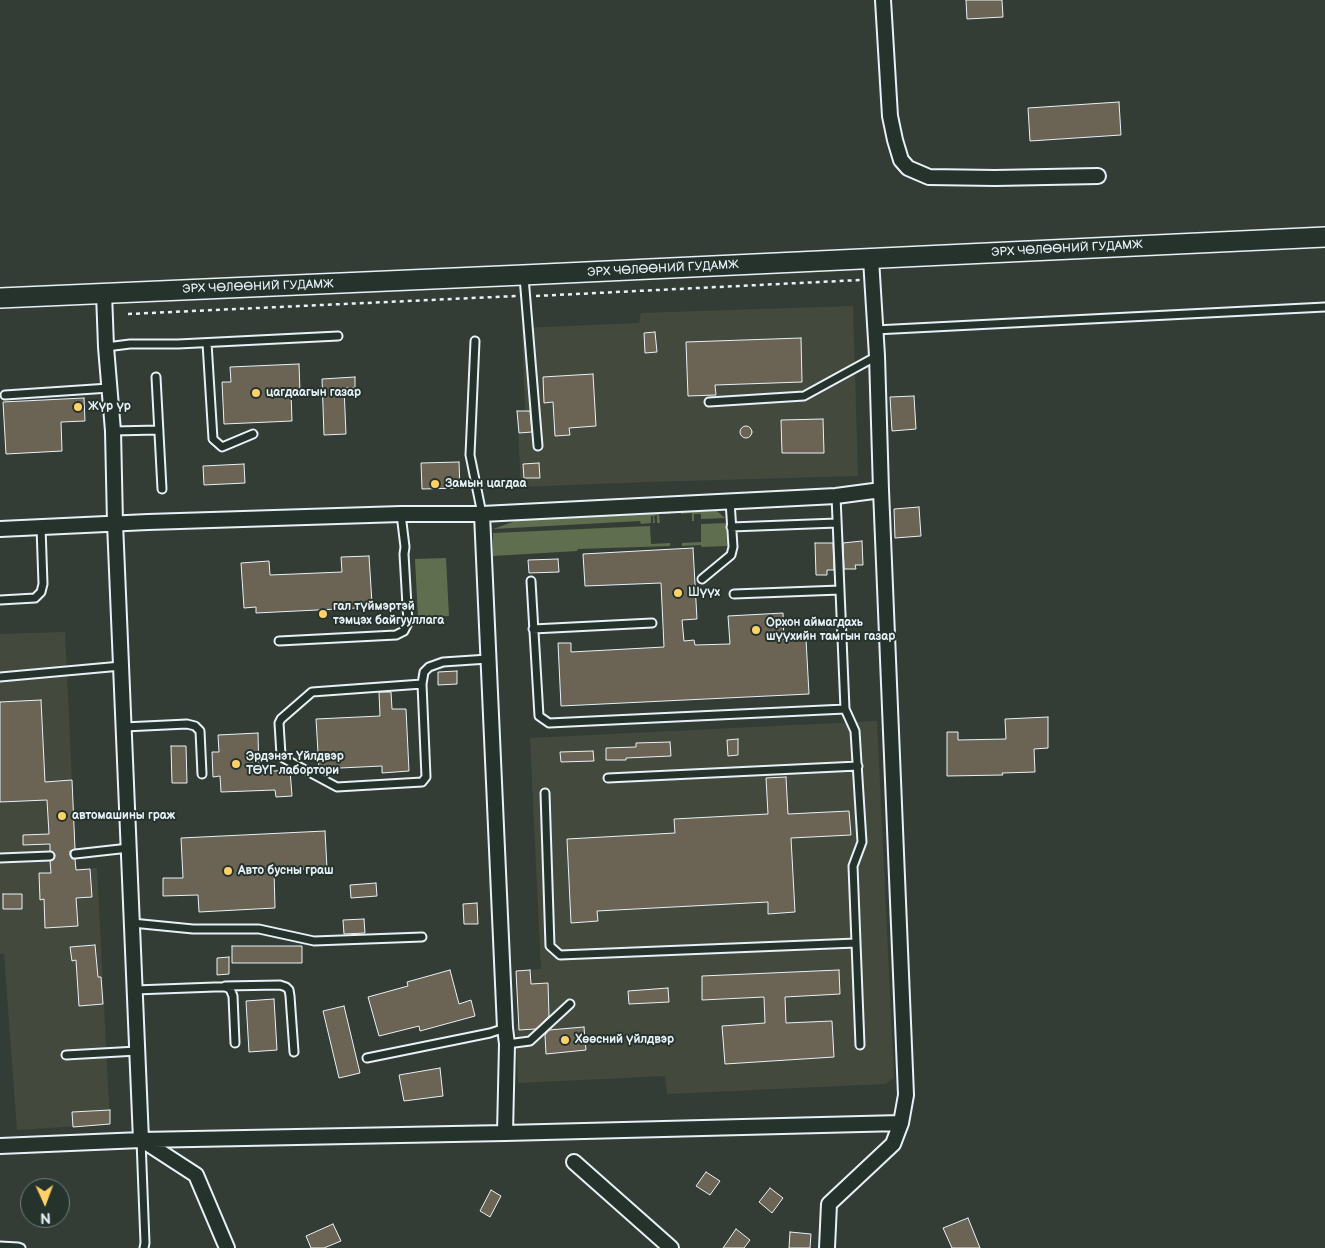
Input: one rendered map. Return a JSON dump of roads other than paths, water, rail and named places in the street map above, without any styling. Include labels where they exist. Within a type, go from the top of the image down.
[{"type":"main road","name":"ЭРХ ЧӨЛӨӨНИЙ ГУДАМЖ","points":[[0,298],[1325,237]]},
{"type":"street","points":[[882,0],[890,116],[894,140],[901,160],[908,168],[929,177],[1098,176]]},
{"type":"street","points":[[827,1248],[829,1204],[893,1144],[901,1123],[906,1095],[877,356],[871,259]]},
{"type":"street","points":[[104,294],[113,432],[141,1140]]},
{"type":"street","points":[[0,529],[401,514],[482,514],[836,496],[881,490]]},
{"type":"street","points":[[482,514],[507,1044],[505,1133]]},
{"type":"street","points":[[0,1146],[141,1140],[901,1123]]},
{"type":"street","points":[[141,1140],[196,1175],[227,1248]]},
{"type":"street","points":[[574,1162],[665,1246]]},
{"type":"lane","points":[[524,275],[538,446]]},
{"type":"lane","points":[[875,330],[1325,307]]},
{"type":"lane","points":[[106,347],[130,344],[207,343],[338,336]]},
{"type":"lane","points":[[475,341],[470,455],[482,514]]},
{"type":"lane","points":[[207,343],[213,439],[222,447],[253,434]]},
{"type":"lane","points":[[709,402],[804,396],[877,356]]},
{"type":"lane","points":[[156,377],[162,489]]},
{"type":"lane","points":[[5,395],[109,388]]},
{"type":"lane","points":[[113,432],[160,430]]},
{"type":"lane","points":[[836,496],[845,709],[855,731],[862,842],[853,866],[860,1044]]},
{"type":"lane","points":[[702,579],[731,555],[733,547],[730,500]]},
{"type":"lane","points":[[279,641],[396,635],[404,631],[408,623],[405,547],[401,514]]},
{"type":"lane","points":[[731,527],[837,523]]},
{"type":"lane","points":[[0,600],[35,598],[41,592],[43,584],[41,527]]},
{"type":"lane","points":[[531,581],[539,716],[548,723],[845,709]]},
{"type":"lane","points":[[734,594],[840,590]]},
{"type":"lane","points":[[533,628],[652,623]]},
{"type":"lane","points":[[281,755],[283,758],[337,787],[422,782],[426,777],[422,684],[424,672],[429,667],[443,662],[488,660]]},
{"type":"lane","points":[[0,677],[121,666]]},
{"type":"lane","points":[[282,766],[279,723],[281,718],[312,692],[422,684]]},
{"type":"lane","points":[[124,728],[187,724],[195,726],[200,731],[202,774]]},
{"type":"lane","points":[[608,778],[858,766]]},
{"type":"lane","points":[[545,793],[550,946],[560,955],[856,944]]},
{"type":"lane","points":[[75,854],[129,848]]},
{"type":"lane","points":[[0,858],[50,856]]},
{"type":"lane","points":[[132,924],[193,929],[258,929],[314,941],[422,936]]},
{"type":"lane","points":[[215,986],[230,989],[233,996],[236,1043]]},
{"type":"lane","points":[[135,990],[215,986],[286,986],[290,996],[294,1052]]},
{"type":"lane","points":[[507,1044],[530,1041],[570,1004]]},
{"type":"lane","points":[[367,1058],[490,1033],[505,1028]]},
{"type":"lane","points":[[66,1055],[137,1051]]},
{"type":"lane","points":[[141,1140],[144,1248]]},
{"type":"lane","points":[[0,1246],[21,1248]]},
{"type":"place","name":"цагдаагын газар","points":[[256,393]]},
{"type":"place","name":"Жүр үр","points":[[78,407]]},
{"type":"place","name":"Замын цагдаа","points":[[435,484]]},
{"type":"place","name":"Шүүх","points":[[678,593]]},
{"type":"place","name":"гал түймэртэй тэмцэх байгууллага","points":[[323,614]]},
{"type":"place","name":"Орхон аймагдахь шүүхийн тамгын газар","points":[[756,630]]},
{"type":"place","name":"Эрдэнэт Үйлдвэр ТӨҮГ лабортори","points":[[236,764]]},
{"type":"place","name":"автомашины граж","points":[[62,816]]},
{"type":"place","name":"Авто бусны граш","points":[[228,871]]},
{"type":"place","name":"Хөөсний үйлдвэр","points":[[565,1040]]}]
